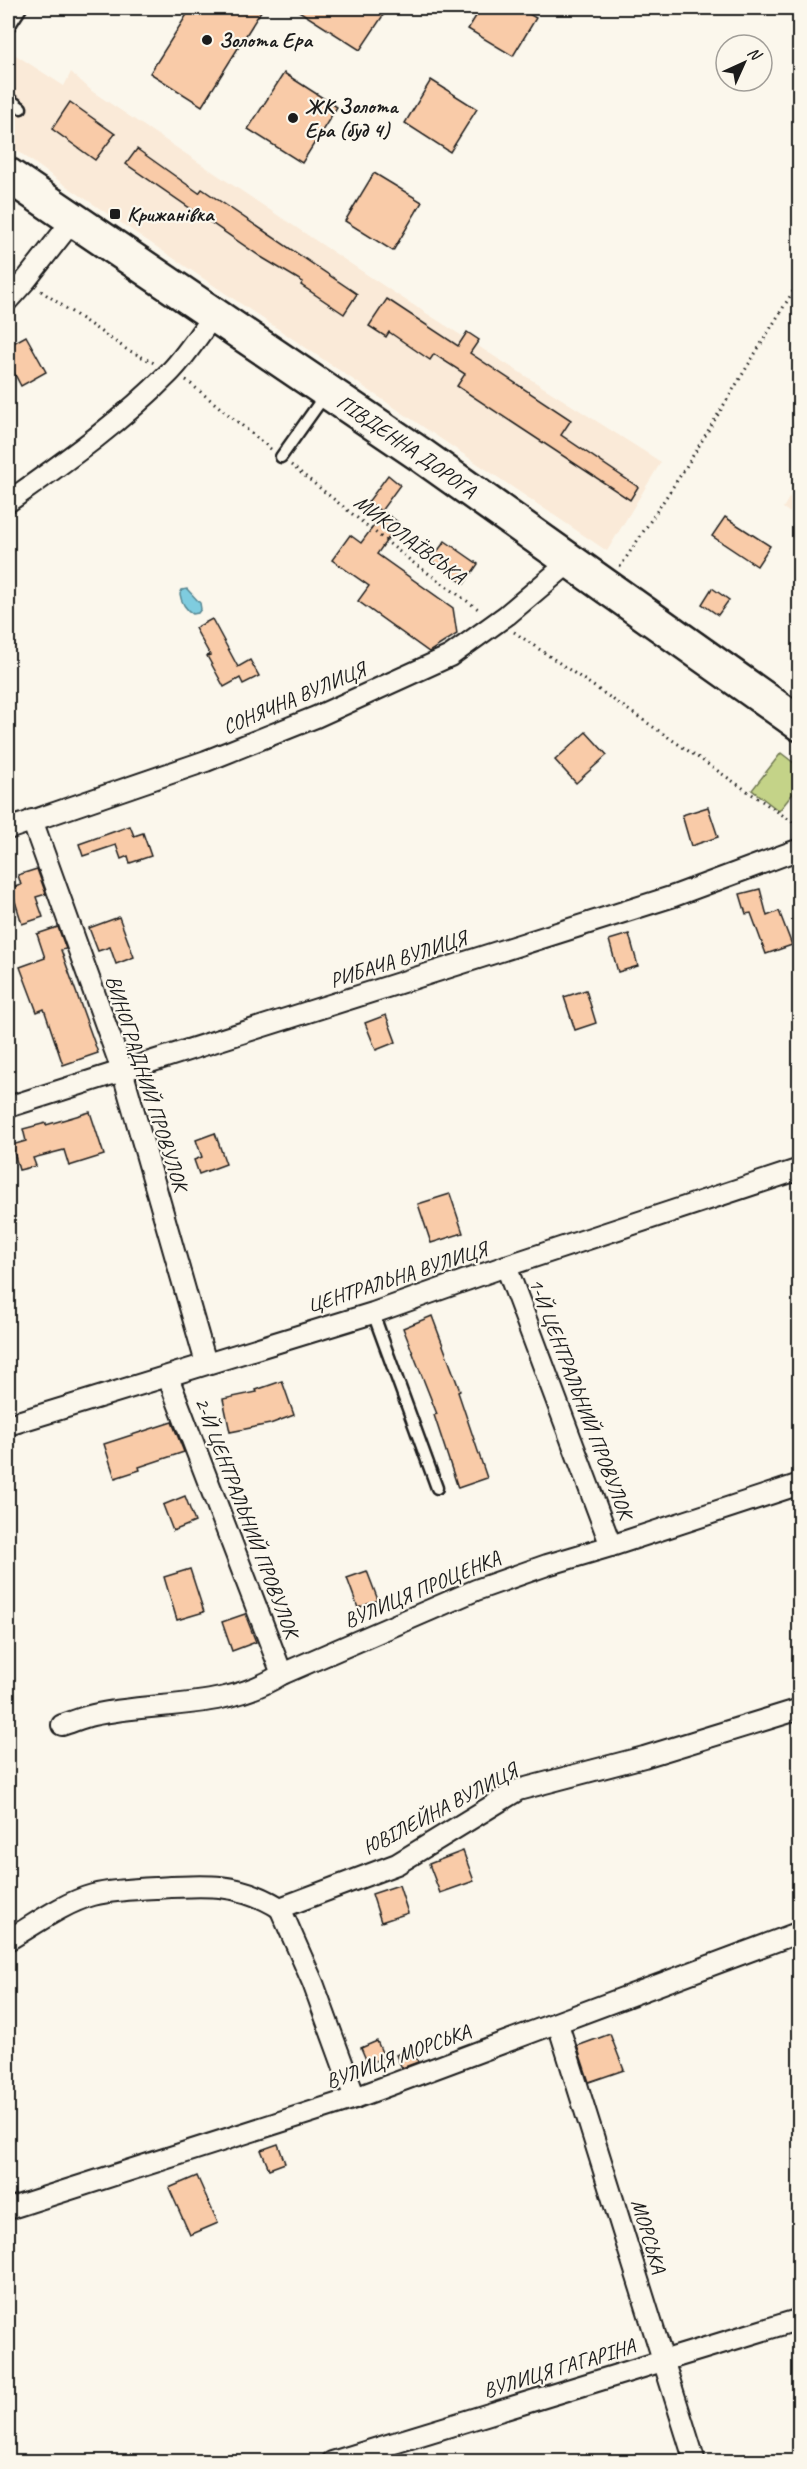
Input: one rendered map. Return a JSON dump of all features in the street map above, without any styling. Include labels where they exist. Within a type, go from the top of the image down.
[{"type":"highway","name":"ПІВДЕННА ДОРОГА","points":[[8,175],[572,560],[800,724]]},
{"type":"street","points":[[8,300],[73,220]]},
{"type":"street","points":[[8,502],[84,448],[134,407],[171,372],[214,315]]},
{"type":"street","name":"СОНЯЧНА ВУЛИЦЯ","points":[[8,829],[206,761],[316,717],[450,656],[499,621],[572,560]]},
{"type":"street","name":"ВИНОГРАДНИЙ ПРОВУЛОК","points":[[32,820],[122,1070],[206,1363]]},
{"type":"street","name":"РИБАЧА ВУЛИЦЯ","points":[[8,1107],[674,896],[800,849]]},
{"type":"street","name":"ЦЕНТРАЛЬНА ВУЛИЦЯ","points":[[8,1425],[373,1313],[506,1266],[800,1169]]},
{"type":"street","name":"1-Й ЦЕНТРАЛЬНИЙ ПРОВУЛОК","points":[[506,1266],[611,1546]]},
{"type":"street","name":"2-Й ЦЕНТРАЛЬНИЙ ПРОВУЛОК","points":[[168,1377],[282,1674]]},
{"type":"street","name":"ВУЛИЦЯ ПРОЦЕНКА","points":[[62,1725],[94,1715],[211,1702],[264,1685],[282,1674],[476,1590],[547,1564],[611,1546],[800,1484]]},
{"type":"street","name":"ЮВІЛЕЙНА ВУЛИЦЯ","points":[[280,1908],[397,1864],[518,1790],[644,1757],[800,1709]]},
{"type":"street","points":[[8,1940],[92,1895],[138,1889],[208,1885],[262,1897],[280,1908],[313,1983],[356,2098]]},
{"type":"street","name":"ВУЛИЦЯ МОРСЬКА","points":[[8,2209],[356,2098],[800,1932]]},
{"type":"street","name":"МОРСЬКА","points":[[558,2024],[695,2462]]},
{"type":"street","name":"ВУЛИЦЯ ГАГАРІНА","points":[[332,2462],[800,2319]]},
{"type":"lane","points":[[8,28],[21,8]]},
{"type":"lane","points":[[8,98],[21,108]]},
{"type":"lane","points":[[281,457],[327,393]]},
{"type":"lane","points":[[373,1313],[437,1488]]},
{"type":"path","name":"МИКОЛАЇВСЬКА","points":[[26,280],[126,349],[187,381],[411,561],[800,828]]},
{"type":"path","points":[[608,586],[686,467],[800,280]]},
{"type":"shaded area","points":[[8,50],[64,86],[71,72],[93,92],[396,294],[661,462],[607,551],[62,183],[8,144]]},
{"type":"shaded area","points":[[799,481],[799,519],[783,508]]},
{"type":"green space","points":[[781,753],[799,767],[800,793],[795,791],[779,811],[752,790]]},
{"type":"water","points":[[187,589],[200,603],[201,609],[198,613],[190,612],[183,603],[180,594],[182,590]]},
{"type":"building","name":"Золота Ера","points":[[191,8],[263,8],[202,106],[150,73]]},
{"type":"building","points":[[294,8],[388,8],[360,50]]},
{"type":"building","points":[[481,8],[519,8],[536,18],[513,56],[468,29]]},
{"type":"building","name":"ЖК Золота Ера (буд 4)","points":[[284,73],[337,107],[302,163],[248,129]]},
{"type":"building","points":[[431,80],[477,109],[450,152],[405,123]]},
{"type":"building","points":[[70,102],[115,134],[95,160],[52,129]]},
{"type":"building","points":[[137,149],[199,193],[202,189],[357,294],[344,314],[301,285],[303,282],[261,257],[126,164]]},
{"type":"building","points":[[374,173],[422,202],[393,251],[345,221]]},
{"type":"building","points":[[387,299],[458,346],[467,332],[479,340],[470,353],[571,420],[561,435],[638,487],[630,500],[457,386],[465,374],[434,354],[430,360],[389,332],[386,337],[369,326]]},
{"type":"building","points":[[26,336],[46,372],[21,386],[8,361],[8,346]]},
{"type":"building","points":[[388,475],[400,485],[381,511],[368,502]]},
{"type":"building","points":[[384,512],[399,523],[377,554],[453,608],[457,634],[429,652],[358,601],[369,586],[332,560],[350,535],[361,543]]},
{"type":"building","points":[[725,517],[770,546],[757,566],[712,536]]},
{"type":"building","points":[[445,541],[478,564],[464,584],[431,560]]},
{"type":"building","points":[[712,588],[729,600],[718,615],[702,604]]},
{"type":"building","points":[[212,619],[238,667],[250,660],[259,676],[243,684],[240,678],[224,687],[195,628]]},
{"type":"building","points":[[586,732],[607,755],[576,783],[555,760]]},
{"type":"building","points":[[708,807],[718,837],[691,846],[682,815]]},
{"type":"building","points":[[130,826],[134,836],[143,833],[151,856],[130,863],[128,856],[121,859],[116,845],[83,856],[79,844]]},
{"type":"building","points":[[37,869],[46,894],[36,897],[43,917],[22,924],[11,888],[21,885],[18,875]]},
{"type":"building","points":[[760,889],[767,916],[779,911],[792,945],[766,954],[751,913],[746,914],[740,894]]},
{"type":"building","points":[[119,917],[134,957],[116,964],[110,947],[98,951],[89,928]]},
{"type":"building","points":[[58,927],[66,949],[61,950],[98,1053],[63,1065],[44,1009],[37,1012],[20,967],[45,958],[37,934]]},
{"type":"building","points":[[629,934],[638,966],[618,972],[609,940]]},
{"type":"building","points":[[586,990],[596,1023],[575,1030],[564,997]]},
{"type":"building","points":[[386,1015],[396,1042],[376,1050],[365,1023]]},
{"type":"building","points":[[90,1112],[104,1155],[69,1166],[64,1150],[33,1158],[36,1166],[19,1170],[12,1145],[26,1141],[23,1129]]},
{"type":"building","points":[[215,1133],[226,1164],[199,1174],[194,1160],[202,1157],[196,1140]]},
{"type":"building","points":[[450,1194],[463,1233],[431,1243],[418,1204]]},
{"type":"building","points":[[432,1316],[460,1391],[458,1392],[487,1478],[458,1488],[434,1415],[437,1414],[403,1328]]},
{"type":"building","points":[[282,1381],[294,1415],[270,1424],[230,1432],[223,1399],[257,1392],[256,1390]]},
{"type":"building","points":[[172,1422],[184,1452],[139,1467],[140,1470],[115,1478],[104,1444]]},
{"type":"building","points":[[185,1496],[195,1522],[173,1531],[163,1505]]},
{"type":"building","points":[[190,1569],[204,1612],[177,1620],[164,1577]]},
{"type":"building","points":[[367,1571],[378,1600],[358,1608],[347,1578]]},
{"type":"building","points":[[245,1614],[256,1642],[232,1651],[222,1622]]},
{"type":"building","points":[[463,1851],[474,1881],[440,1893],[429,1864]]},
{"type":"building","points":[[399,1885],[408,1913],[381,1922],[372,1894]]},
{"type":"building","points":[[610,2034],[624,2070],[589,2082],[577,2046]]},
{"type":"building","points":[[377,2041],[384,2057],[368,2064],[361,2048]]},
{"type":"building","points":[[413,2048],[418,2062],[402,2068],[396,2055]]},
{"type":"building","points":[[278,2144],[285,2163],[269,2169],[261,2150]]},
{"type":"building","points":[[197,2176],[218,2223],[190,2235],[169,2188]]},
{"type":"place","name":"Золота Ера","points":[[207,40]]},
{"type":"place","name":"ЖК Золота Ера (буд 4)","points":[[293,118]]},
{"type":"place","name":"Крижанiвка","points":[[115,214]]}]
